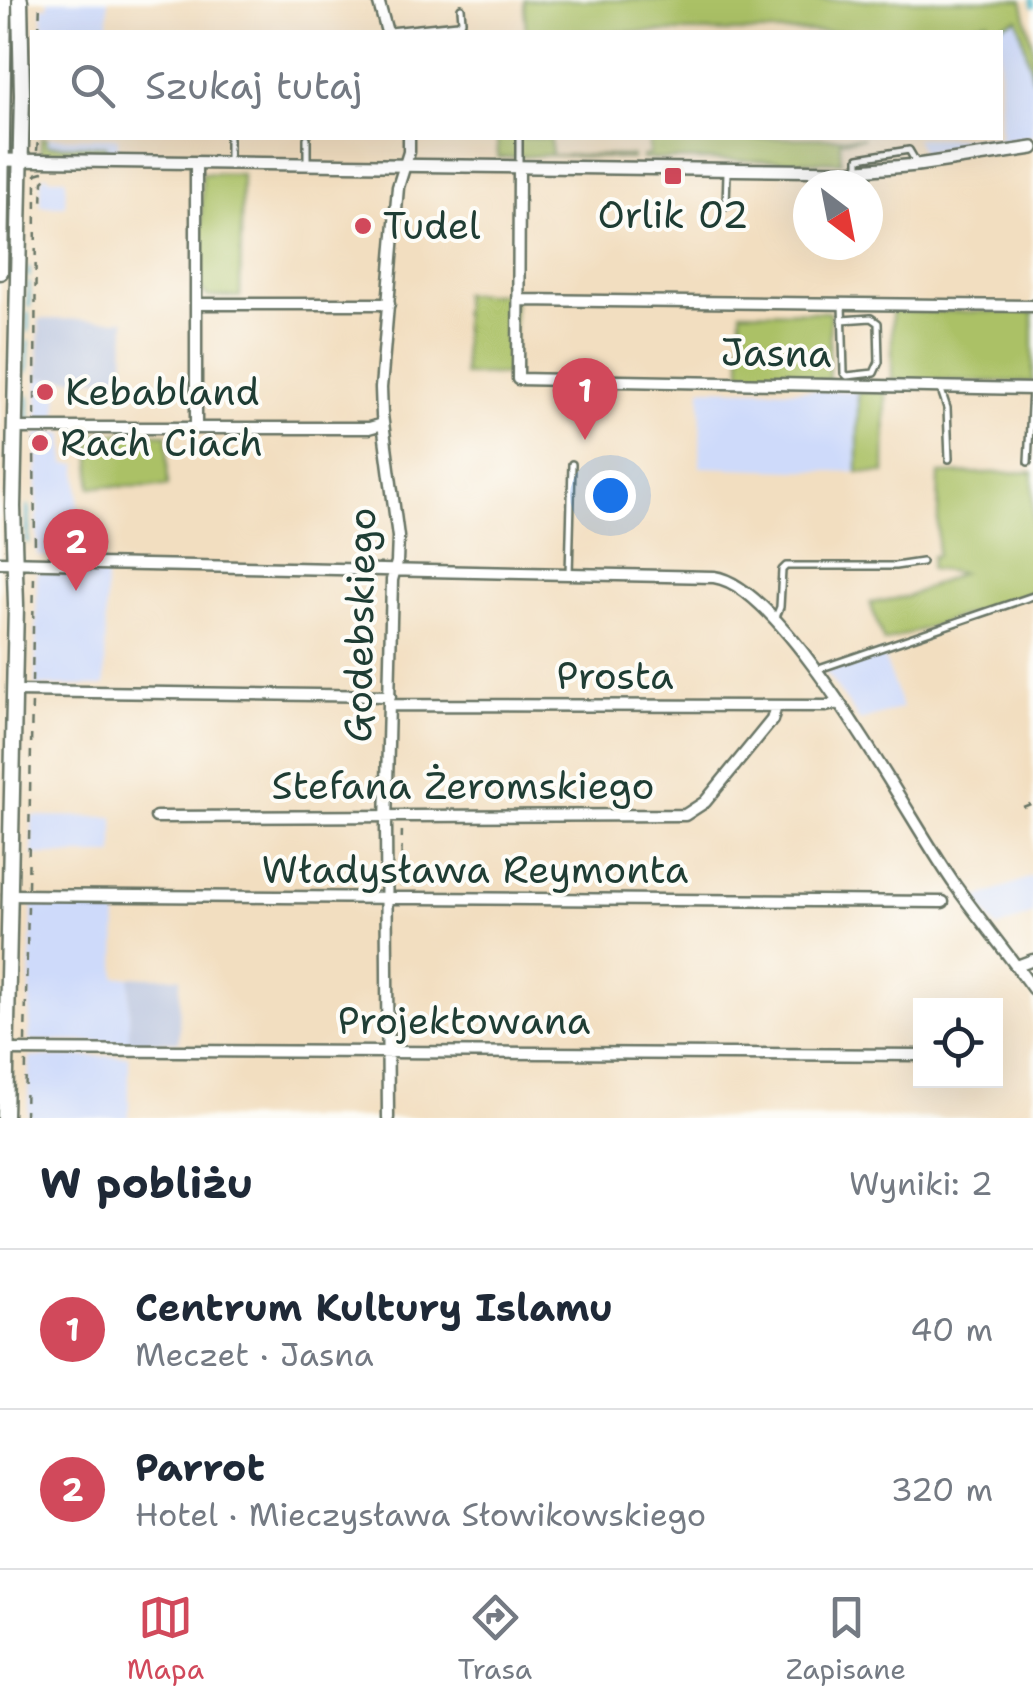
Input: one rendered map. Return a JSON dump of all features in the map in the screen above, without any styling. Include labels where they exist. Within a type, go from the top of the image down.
[{"type":"main road","points":[[0,272],[4,0]]},
{"type":"main road","points":[[5,1118],[14,691],[8,563],[21,160],[20,0]]},
{"type":"street","points":[[378,0],[386,30]]},
{"type":"street","name":"Godebskiego","points":[[388,1118],[386,814],[398,538],[382,388],[398,187],[410,150],[409,140]]},
{"type":"street","points":[[2,160],[859,171],[1033,148]]},
{"type":"street","points":[[196,163],[196,428]]},
{"type":"street","points":[[520,167],[520,300],[1033,306]]},
{"type":"street","name":"Jasna","points":[[520,300],[518,379],[1032,389]]},
{"type":"street","points":[[196,304],[389,304]]},
{"type":"street","points":[[15,428],[369,428],[384,424]]},
{"type":"street","points":[[8,563],[719,577],[738,585],[816,670],[955,886],[1033,989]]},
{"type":"street","name":"Prosta","points":[[14,691],[776,706],[838,703]]},
{"type":"street","name":"Stefana Żeromskiego","points":[[156,816],[685,815],[705,802],[772,720],[776,706]]},
{"type":"street","name":"Władysława Reymonta","points":[[8,896],[943,902]]},
{"type":"street","points":[[1017,966],[1033,960]]},
{"type":"street","name":"Projektowana","points":[[6,1050],[913,1054]]},
{"type":"lane","points":[[404,30],[458,24],[462,22],[461,8]]},
{"type":"lane","points":[[229,140],[229,164]]},
{"type":"lane","points":[[307,165],[308,140]]},
{"type":"lane","points":[[519,140],[520,167]]},
{"type":"lane","points":[[726,206],[727,169]]},
{"type":"lane","points":[[842,304],[842,320],[844,372],[847,376],[874,374],[879,362],[878,323],[871,318],[842,320]]},
{"type":"lane","points":[[940,387],[947,408],[949,459]]},
{"type":"lane","points":[[1028,462],[1032,389]]},
{"type":"lane","points":[[569,574],[572,464]]},
{"type":"lane","points":[[774,620],[780,611],[781,574],[786,566],[895,566],[922,562]]},
{"type":"lane","points":[[816,670],[1033,596]]},
{"type":"path","points":[[40,0],[40,30]]},
{"type":"path","points":[[37,154],[38,140]]},
{"type":"path","points":[[35,425],[39,244],[36,167]]},
{"type":"path","points":[[36,174],[43,172],[47,177],[43,181],[42,205]]},
{"type":"path","points":[[34,434],[35,558]]},
{"type":"path","points":[[32,686],[34,569]]},
{"type":"path","points":[[28,890],[32,697]]},
{"type":"path","points":[[1023,807],[1033,803]]},
{"type":"path","points":[[25,1044],[28,901]]},
{"type":"path","points":[[24,1118],[26,1054]]},
{"type":"shaded area","points":[[48,0],[108,0],[108,29],[43,30],[42,7],[48,7]]},
{"type":"shaded area","points":[[1015,0],[1033,80],[1033,136],[922,152],[916,140],[1003,140],[1003,30],[908,30]]},
{"type":"shaded area","points":[[47,140],[118,140],[118,151],[125,157],[98,157],[107,149],[105,146],[47,145]]},
{"type":"shaded area","points":[[46,174],[49,178],[66,178],[65,206],[41,206],[41,180]]},
{"type":"shaded area","points":[[39,319],[125,320],[124,379],[38,378]]},
{"type":"shaded area","points":[[38,378],[60,379],[56,424],[38,423]]},
{"type":"shaded area","points":[[701,388],[858,391],[858,472],[700,467]]},
{"type":"shaded area","points":[[37,433],[65,433],[65,464],[78,464],[79,557],[37,556]]},
{"type":"shaded area","points":[[37,571],[106,573],[105,686],[35,686]]},
{"type":"shaded area","points":[[882,652],[902,708],[860,721],[825,671]]},
{"type":"shaded area","points":[[32,816],[114,817],[114,855],[32,855]]},
{"type":"shaded area","points":[[1033,876],[1033,914],[997,929],[976,899]]},
{"type":"shaded area","points":[[32,902],[117,904],[116,977],[130,977],[129,1042],[29,1041]]},
{"type":"shaded area","points":[[130,977],[180,977],[179,1042],[129,1042]]},
{"type":"shaded area","points":[[129,1056],[129,1118],[28,1118],[29,1057]]},
{"type":"green space","points":[[524,0],[1022,0],[1033,48],[1033,80],[1018,19],[990,29],[988,21],[965,27],[966,30],[526,30]]},
{"type":"green space","points":[[41,140],[47,140],[47,145],[107,149],[98,157],[40,155]]},
{"type":"green space","points":[[497,140],[550,140],[552,155],[632,156],[632,159],[551,155],[498,158]]},
{"type":"green space","points":[[649,140],[848,140],[840,141],[841,162],[642,159],[649,155]]},
{"type":"green space","points":[[202,173],[242,174],[240,297],[208,297],[201,290]]},
{"type":"green space","points":[[462,294],[514,294],[511,375],[464,375]]},
{"type":"green space","points":[[741,311],[830,312],[829,380],[741,378]]},
{"type":"green space","points":[[892,311],[1033,312],[1033,382],[892,380]]},
{"type":"green space","points":[[858,391],[886,392],[885,473],[858,472]]},
{"type":"green space","points":[[91,433],[167,434],[168,486],[91,487]]},
{"type":"green space","points":[[1033,472],[1033,592],[884,642],[870,603],[906,597],[961,573],[930,569],[932,556],[937,556],[939,474]]},
{"type":"waterway","points":[[1032,0],[1033,6]]},
{"type":"waterway","points":[[29,269],[29,276]]},
{"type":"waterway","points":[[29,284],[29,306]]},
{"type":"waterway","points":[[28,314],[28,331]]},
{"type":"waterway","points":[[27,371],[28,343]]},
{"type":"waterway","points":[[28,397],[28,420]]},
{"type":"waterway","points":[[28,507],[28,542]]},
{"type":"place","name":"Orlik 02","points":[[673,176]]},
{"type":"place","name":"Tudel","points":[[363,226]]},
{"type":"place","name":"Kebabland","points":[[45,392]]},
{"type":"place","name":"Centrum Kultury Islamu","points":[[585,440]]},
{"type":"place","name":"Rach Ciach","points":[[40,443]]},
{"type":"place","name":"Parrot","points":[[76,591]]}]
